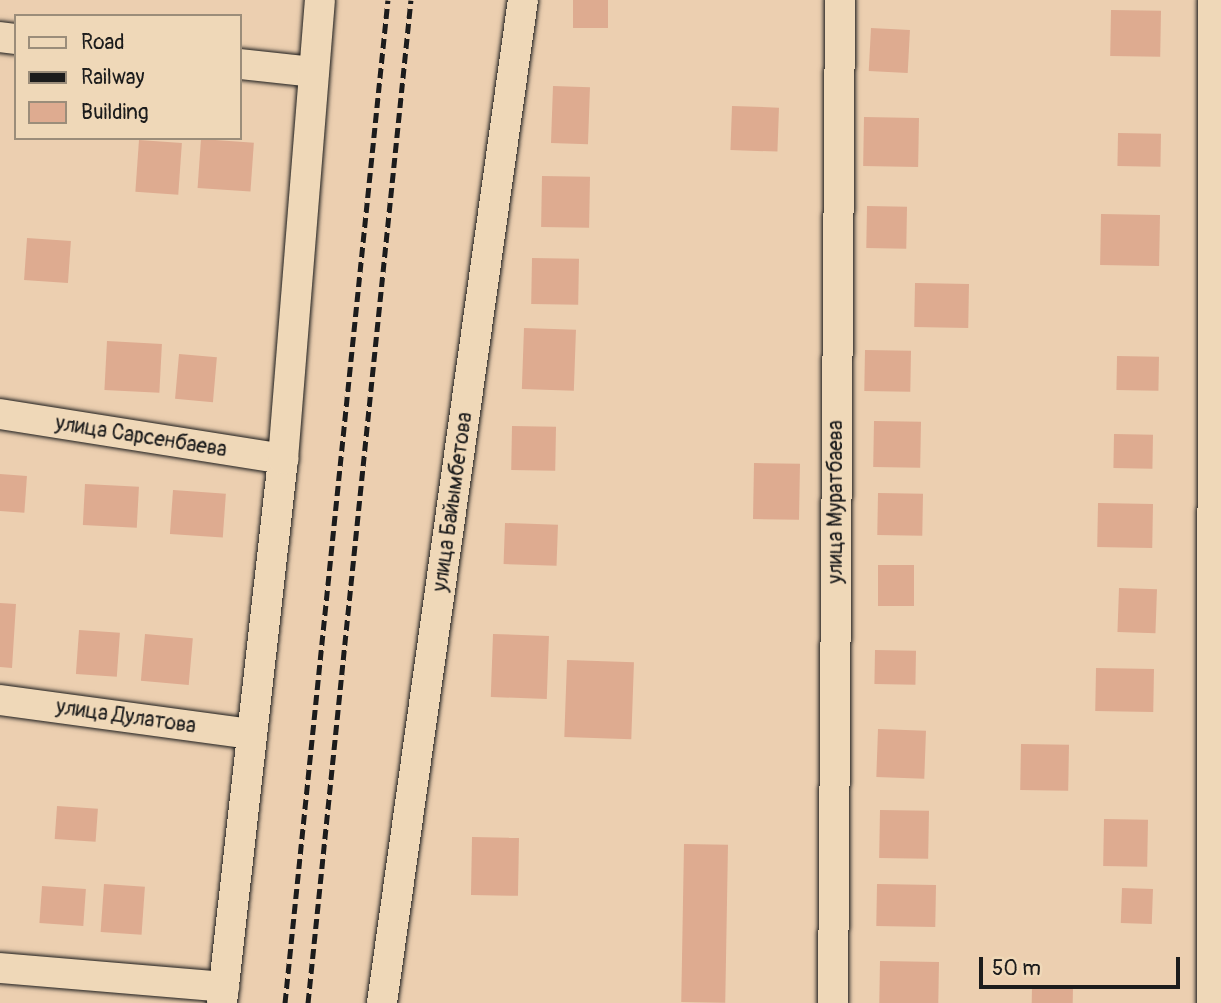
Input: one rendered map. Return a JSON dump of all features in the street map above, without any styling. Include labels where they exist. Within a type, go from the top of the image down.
[{"type":"street","points":[[0,968],[223,995],[283,459],[320,0]]},
{"type":"street","name":"улица Байымбетова","points":[[383,1003],[523,0]]},
{"type":"street","name":"улица Муратбаева","points":[[833,1003],[840,0]]},
{"type":"street","points":[[1212,1003],[1213,0]]},
{"type":"street","points":[[242,64],[314,72]]},
{"type":"street","name":"улица Сарсенбаева","points":[[0,414],[283,459]]},
{"type":"street","name":"улица Дулатова","points":[[0,700],[252,734]]},
{"type":"building","points":[[573,0],[608,0],[608,28],[573,28]]},
{"type":"building","points":[[1111,10],[1161,11],[1160,57],[1110,56]]},
{"type":"building","points":[[871,28],[910,30],[908,73],[869,71]]},
{"type":"building","points":[[553,86],[590,87],[588,144],[551,143]]},
{"type":"building","points":[[732,106],[779,108],[777,152],[730,150]]},
{"type":"building","points":[[864,117],[919,118],[918,167],[863,166]]},
{"type":"building","points":[[1118,133],[1161,134],[1160,167],[1117,166]]},
{"type":"building","points":[[139,140],[182,143],[178,195],[135,192]]},
{"type":"building","points":[[201,140],[254,143],[250,192],[198,188]]},
{"type":"building","points":[[542,176],[590,177],[589,228],[541,227]]},
{"type":"building","points":[[867,206],[907,207],[906,249],[866,248]]},
{"type":"building","points":[[1101,214],[1160,215],[1159,266],[1100,265]]},
{"type":"building","points":[[27,238],[71,241],[68,283],[24,280]]},
{"type":"building","points":[[532,258],[579,259],[578,305],[531,304]]},
{"type":"building","points":[[915,283],[969,284],[968,328],[914,327]]},
{"type":"building","points":[[524,328],[576,330],[574,391],[522,389]]},
{"type":"building","points":[[107,341],[162,344],[159,393],[104,390]]},
{"type":"building","points":[[865,350],[911,351],[910,392],[864,391]]},
{"type":"building","points":[[179,354],[217,357],[213,402],[175,399]]},
{"type":"building","points":[[1117,356],[1159,357],[1158,391],[1116,390]]},
{"type":"building","points":[[874,421],[921,422],[920,468],[873,467]]},
{"type":"building","points":[[512,426],[556,427],[555,471],[511,470]]},
{"type":"building","points":[[1114,434],[1153,435],[1152,469],[1113,468]]},
{"type":"building","points":[[754,463],[800,464],[799,520],[753,519]]},
{"type":"building","points":[[0,474],[27,476],[24,513],[0,511]]},
{"type":"building","points":[[85,484],[139,487],[137,528],[83,525]]},
{"type":"building","points":[[173,490],[226,494],[223,538],[170,534]]},
{"type":"building","points":[[878,493],[923,494],[922,536],[877,535]]},
{"type":"building","points":[[1098,503],[1153,504],[1152,548],[1097,547]]},
{"type":"building","points":[[505,523],[558,525],[557,566],[504,564]]},
{"type":"building","points":[[878,565],[914,565],[914,606],[878,606]]},
{"type":"building","points":[[1119,588],[1157,589],[1155,633],[1117,632]]},
{"type":"building","points":[[0,603],[16,604],[12,668],[0,667]]},
{"type":"building","points":[[79,630],[120,633],[117,677],[76,674]]},
{"type":"building","points":[[145,634],[193,638],[189,685],[141,681]]},
{"type":"building","points":[[493,634],[549,636],[547,699],[491,697]]},
{"type":"building","points":[[875,650],[916,651],[915,685],[874,684]]},
{"type":"building","points":[[567,660],[634,662],[631,739],[564,737]]},
{"type":"building","points":[[1096,668],[1154,669],[1153,712],[1095,711]]},
{"type":"building","points":[[878,729],[926,731],[924,779],[876,777]]},
{"type":"building","points":[[1021,744],[1069,745],[1068,791],[1020,790]]},
{"type":"building","points":[[57,806],[98,809],[96,842],[55,839]]},
{"type":"building","points":[[880,810],[929,811],[928,859],[879,858]]},
{"type":"building","points":[[1104,819],[1148,820],[1147,867],[1103,866]]},
{"type":"building","points":[[472,837],[519,838],[518,896],[471,895]]},
{"type":"building","points":[[684,844],[728,845],[725,1003],[681,1002]]},
{"type":"building","points":[[104,884],[145,887],[142,935],[101,932]]},
{"type":"building","points":[[877,884],[936,885],[935,927],[876,926]]},
{"type":"building","points":[[42,886],[86,889],[83,926],[39,923]]},
{"type":"building","points":[[1122,888],[1153,889],[1152,924],[1121,923]]},
{"type":"building","points":[[880,961],[939,962],[938,1003],[879,1003]]},
{"type":"building","points":[[1032,986],[1073,987],[1073,1003],[1032,1003]]},
{"type":"railway","points":[[285,1003],[388,0]]},
{"type":"railway","points":[[308,1003],[411,0]]}]
